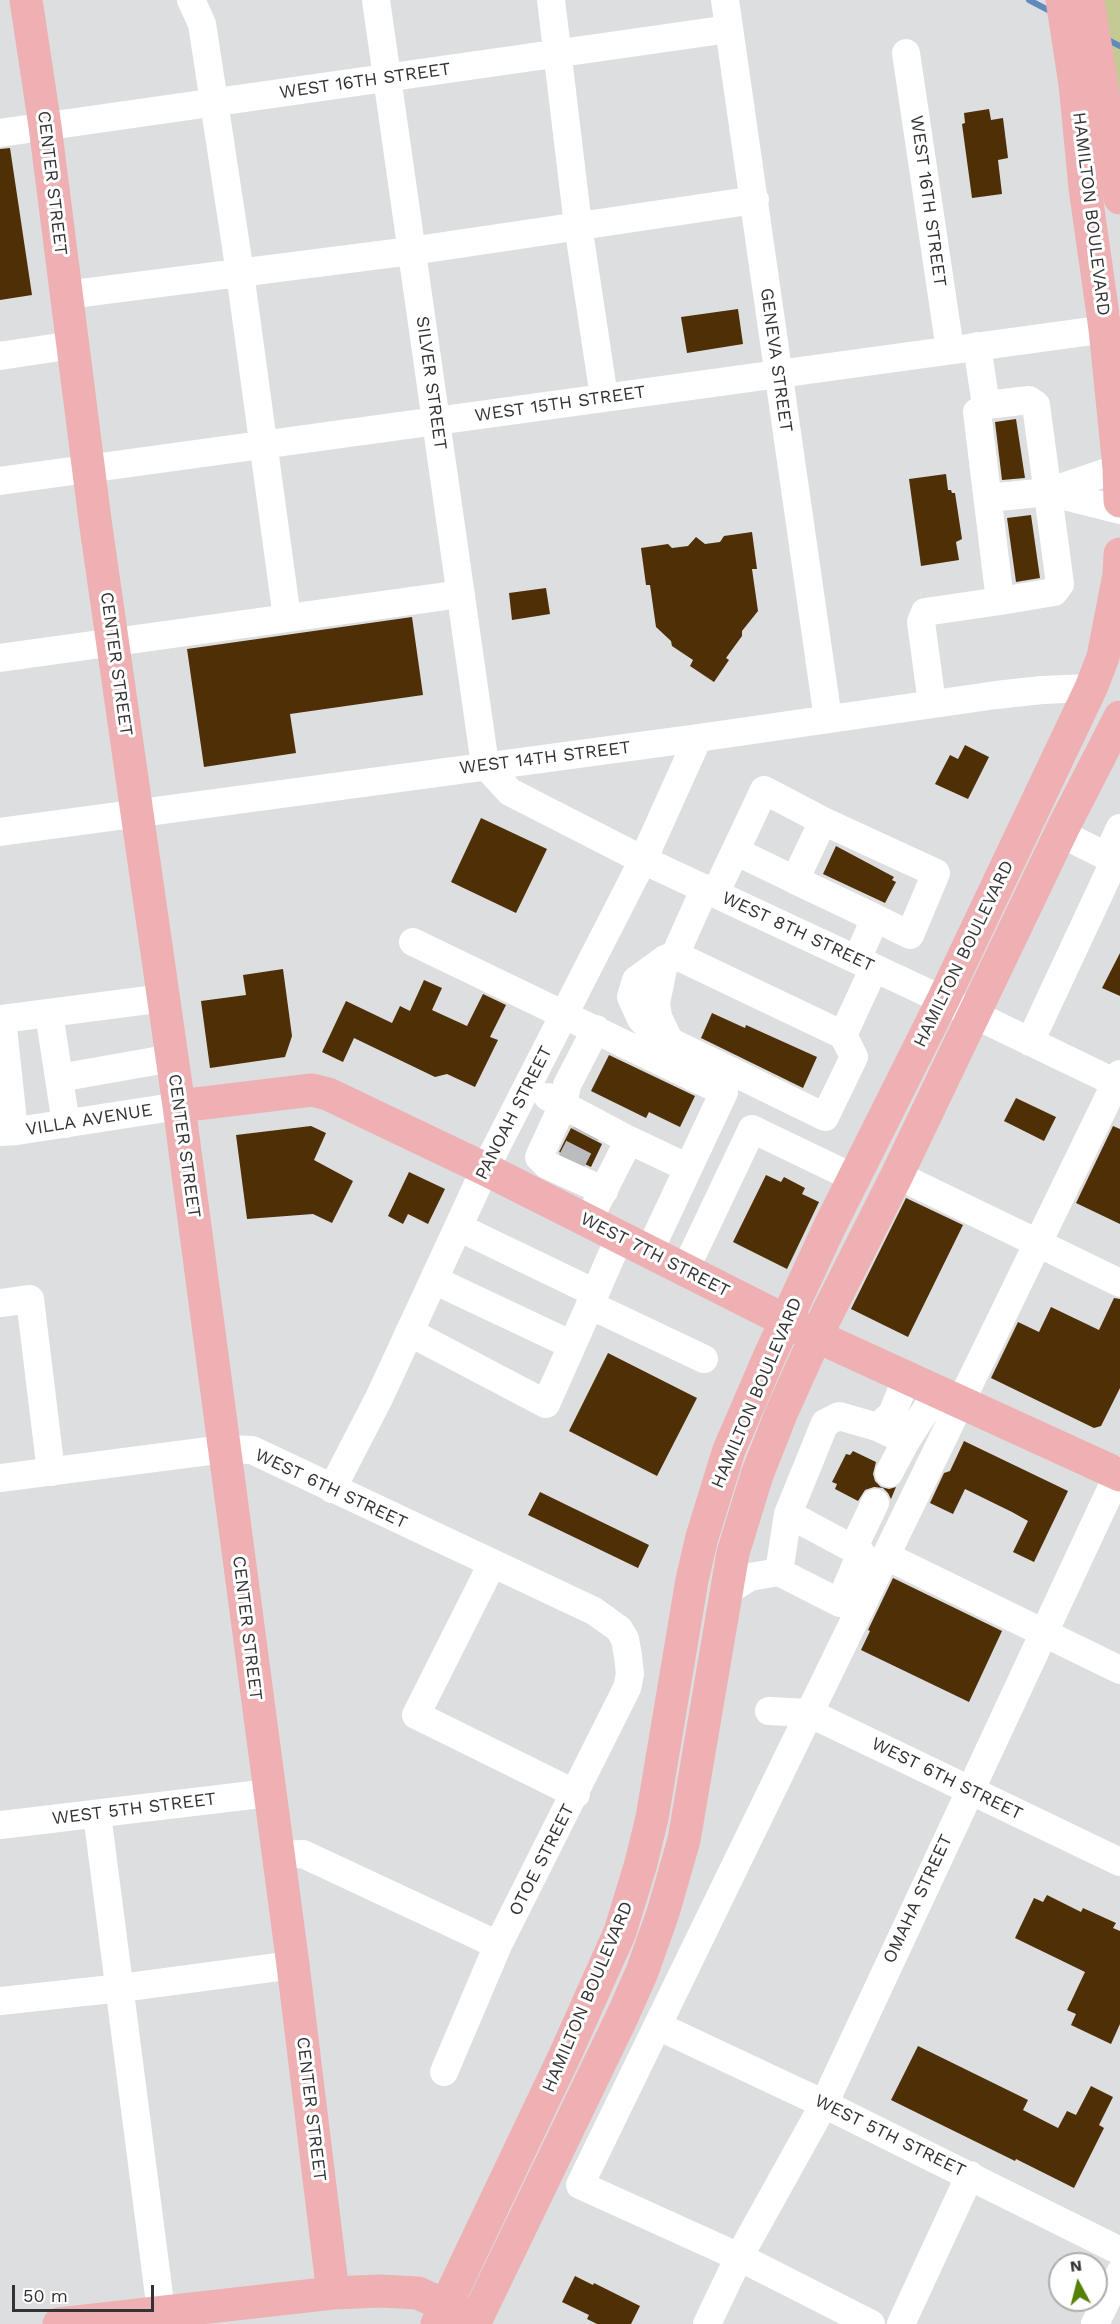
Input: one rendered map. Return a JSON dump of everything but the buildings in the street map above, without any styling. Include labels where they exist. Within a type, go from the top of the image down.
[{"type":"main road","name":"CENTER STREET","points":[[26,0],[179,1106],[293,1965],[333,2293]]},
{"type":"main road","name":"HAMILTON BOULEVARD","points":[[1062,0],[1120,198]]},
{"type":"main road","name":"HAMILTON BOULEVARD","points":[[1088,0],[1089,90],[1085,188],[1112,328],[1120,501]]},
{"type":"main road","name":"HAMILTON BOULEVARD","points":[[442,2315],[566,2055],[620,1932],[652,1818],[692,1580],[702,1537],[729,1450],[786,1321],[854,1178],[943,1000],[1110,692],[1103,657],[1119,575],[1120,554]]},
{"type":"main road","name":"HAMILTON BOULEVARD","points":[[478,2323],[622,2017],[642,1972],[663,1913],[686,1829],[734,1553],[757,1475],[781,1414],[816,1336],[897,1175],[1060,833],[1120,717]]},
{"type":"main road","name":"WEST 7TH STREET","points":[[179,1106],[312,1090],[328,1094],[485,1169],[816,1336],[1119,1473]]},
{"type":"main road","points":[[59,2324],[333,2293],[380,2291],[418,2293],[442,2315],[478,2323]]},
{"type":"street","points":[[191,0],[202,24],[240,273],[287,618]]},
{"type":"street","name":"SILVER STREET","points":[[376,0],[485,765]]},
{"type":"street","points":[[551,0],[578,225],[604,397]]},
{"type":"street","name":"GENEVA STREET","points":[[725,0],[828,719]]},
{"type":"street","name":"WEST 16TH STREET","points":[[0,133],[729,29]]},
{"type":"street","name":"WEST 16TH STREET","points":[[906,53],[964,348],[986,405]]},
{"type":"street","points":[[66,295],[411,251],[755,200]]},
{"type":"street","name":"WEST 15TH STREET","points":[[0,481],[1112,328]]},
{"type":"street","points":[[0,356],[73,345]]},
{"type":"street","points":[[932,704],[921,622],[925,612],[1000,601],[1054,592],[1060,584],[1036,405],[1029,400],[986,405],[977,411],[1000,601]]},
{"type":"street","points":[[988,498],[1048,492],[1119,468]]},
{"type":"street","points":[[1048,492],[1120,510]]},
{"type":"street","points":[[0,658],[461,594]]},
{"type":"street","name":"WEST 14TH STREET","points":[[0,832],[1042,690],[1110,692]]},
{"type":"street","name":"PANOAH STREET","points":[[332,1489],[434,1280],[485,1169],[643,860],[698,738]]},
{"type":"street","name":"WEST 8TH STREET","points":[[485,765],[510,792],[643,860],[1030,1042],[1119,1081]]},
{"type":"street","points":[[670,957],[843,1035],[854,1057],[825,1117],[655,1034],[641,1019],[631,998],[636,980],[670,957],[735,851],[764,790],[807,810],[823,821],[936,873],[910,935],[735,851]]},
{"type":"street","points":[[795,880],[823,821]]},
{"type":"street","points":[[1030,1042],[1114,860],[1120,828]]},
{"type":"street","points":[[1060,833],[1114,860]]},
{"type":"street","points":[[843,1035],[865,964],[875,918]]},
{"type":"street","points":[[413,942],[724,1092],[649,1252]]},
{"type":"street","points":[[7,1131],[2,1019],[164,998]]},
{"type":"street","points":[[49,1013],[66,1124]]},
{"type":"street","points":[[596,1029],[567,1085],[563,1105],[539,1157],[547,1165],[603,1191]]},
{"type":"street","points":[[58,1078],[172,1058]]},
{"type":"street","points":[[872,2324],[739,2257],[580,2185],[886,1556],[949,1396],[1037,1242],[1119,1081]]},
{"type":"street","points":[[527,1087],[563,1105],[589,1127],[629,1140],[688,1168]]},
{"type":"street","name":"VILLA AVENUE","points":[[7,1131],[179,1106]]},
{"type":"street","points":[[685,1270],[752,1129],[854,1178]]},
{"type":"street","points":[[587,1221],[629,1140]]},
{"type":"street","points":[[897,1175],[1120,1283]]},
{"type":"street","points":[[458,1227],[704,1359]]},
{"type":"street","points":[[409,1332],[546,1404],[620,1236]]},
{"type":"street","points":[[434,1280],[572,1345]]},
{"type":"street","points":[[0,1303],[30,1299],[51,1472]]},
{"type":"street","points":[[877,1427],[892,1414],[907,1377]]},
{"type":"street","points":[[889,1473],[906,1441],[949,1396]]},
{"type":"street","points":[[779,1572],[788,1514],[825,1424],[839,1416],[877,1427],[906,1441]]},
{"type":"street","name":"WEST 6TH STREET","points":[[0,1478],[224,1449],[252,1450],[594,1611],[619,1629],[627,1647]]},
{"type":"street","name":"OMAHA STREET","points":[[707,2324],[739,2257],[824,2103],[969,1789],[1119,1473]]},
{"type":"street","points":[[853,1548],[875,1503]]},
{"type":"street","points":[[726,1592],[750,1577],[779,1572],[840,1603],[861,1553],[788,1514]]},
{"type":"street","points":[[886,1556],[1120,1670]]},
{"type":"street","points":[[492,1564],[416,1715],[576,1794]]},
{"type":"street","name":"OTOE STREET","points":[[444,2072],[498,1946],[627,1688],[630,1674],[627,1647]]},
{"type":"street","name":"WEST 6TH STREET","points":[[769,1711],[809,1713],[1120,1862]]},
{"type":"street","name":"WEST 5TH STREET","points":[[0,1825],[269,1793]]},
{"type":"street","points":[[97,1814],[161,2311]]},
{"type":"street","points":[[278,1855],[303,1854],[498,1946]]},
{"type":"street","points":[[0,2001],[121,1988],[293,1965]]},
{"type":"street","name":"WEST 5TH STREET","points":[[658,2026],[824,2103],[1120,2251]]},
{"type":"street","points":[[901,2324],[970,2175]]},
{"type":"street","points":[[1095,2324],[1120,2273]]},
{"type":"green space","points":[[1086,0],[1120,0],[1120,98]]},
{"type":"waterway","points":[[1029,0],[1052,12]]},
{"type":"waterway","points":[[1104,38],[1120,46]]},
{"type":"tunnel","points":[[566,1172],[586,1133]]}]
